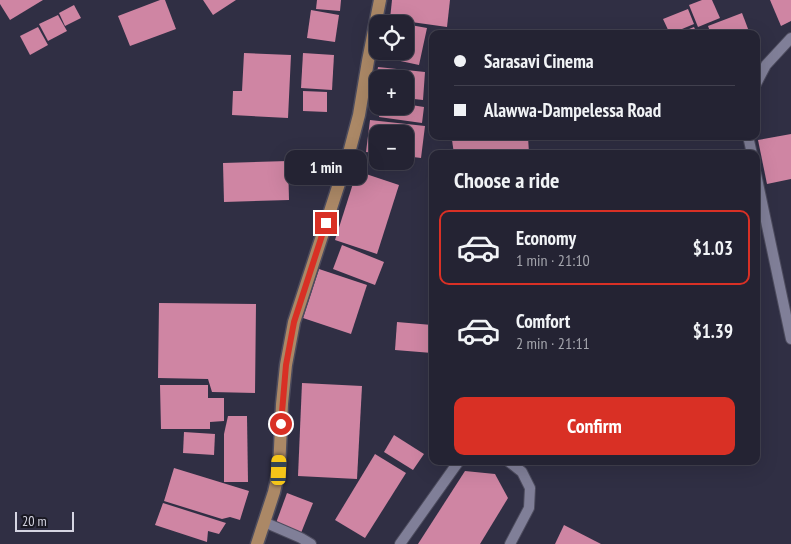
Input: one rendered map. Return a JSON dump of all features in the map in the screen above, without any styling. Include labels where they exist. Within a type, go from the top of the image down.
[{"type":"main road","points":[[258,544],[279,470],[282,404],[286,365],[294,322],[349,153],[359,115],[380,0]]},
{"type":"street","points":[[760,76],[766,65],[791,38]]},
{"type":"street","points":[[760,193],[791,339]]},
{"type":"street","points":[[400,544],[456,465]]},
{"type":"street","points":[[510,544],[529,508],[530,488],[522,472],[513,465]]},
{"type":"street","points":[[264,522],[311,544]]},
{"type":"building","points":[[0,0],[43,0],[10,20],[0,4]]},
{"type":"building","points":[[160,0],[165,0],[176,29],[130,46],[118,16]]},
{"type":"building","points":[[203,0],[236,0],[213,15]]},
{"type":"building","points":[[317,0],[341,0],[340,11],[316,9]]},
{"type":"building","points":[[392,0],[450,0],[447,27],[414,22],[414,15],[390,15]]},
{"type":"building","points":[[702,0],[712,0],[720,18],[698,27],[689,5]]},
{"type":"building","points":[[770,0],[791,0],[791,21],[781,26]]},
{"type":"building","points":[[74,5],[81,18],[65,26],[59,13]]},
{"type":"building","points":[[688,9],[694,24],[680,30],[668,30],[663,19]]},
{"type":"building","points":[[311,10],[339,15],[335,42],[307,38]]},
{"type":"building","points":[[742,13],[748,30],[710,30],[708,26]]},
{"type":"building","points":[[58,15],[67,31],[48,41],[39,24]]},
{"type":"building","points":[[414,26],[427,28],[419,65],[396,60],[414,60]]},
{"type":"building","points":[[38,27],[48,45],[30,55],[20,36]]},
{"type":"building","points":[[244,53],[291,55],[288,118],[232,115],[233,91],[242,91]]},
{"type":"building","points":[[303,53],[334,55],[332,90],[301,88]]},
{"type":"building","points":[[378,67],[406,70],[378,70]]},
{"type":"building","points":[[414,71],[425,72],[423,100],[414,99]]},
{"type":"building","points":[[303,91],[327,92],[327,112],[303,111]]},
{"type":"building","points":[[414,105],[424,107],[422,123],[379,117],[379,115],[414,115]]},
{"type":"building","points":[[370,120],[425,126],[421,158],[414,157],[414,125],[369,125]]},
{"type":"building","points":[[369,128],[369,152],[366,152]]},
{"type":"building","points":[[791,134],[791,179],[767,184],[758,140]]},
{"type":"building","points":[[452,140],[528,140],[529,150],[453,150]]},
{"type":"building","points":[[288,161],[289,200],[224,202],[223,163]]},
{"type":"building","points":[[357,171],[399,185],[377,254],[335,240]]},
{"type":"building","points":[[342,245],[384,262],[375,285],[333,269]]},
{"type":"building","points":[[319,269],[367,285],[351,334],[303,318]]},
{"type":"building","points":[[159,303],[256,304],[255,393],[212,392],[208,379],[158,378]]},
{"type":"building","points":[[397,322],[429,325],[429,353],[395,350]]},
{"type":"building","points":[[302,383],[362,386],[357,479],[298,476]]},
{"type":"building","points":[[160,385],[208,385],[208,398],[224,398],[224,421],[210,422],[210,429],[161,429]]},
{"type":"building","points":[[228,416],[247,416],[248,482],[224,482],[224,434]]},
{"type":"building","points":[[184,432],[215,434],[214,455],[183,453]]},
{"type":"building","points":[[394,435],[424,454],[413,470],[384,452]]},
{"type":"building","points":[[375,454],[406,473],[365,538],[335,520]]},
{"type":"building","points":[[174,468],[249,491],[240,520],[230,517],[222,519],[164,501]]},
{"type":"building","points":[[465,471],[495,474],[508,498],[480,544],[418,544]]},
{"type":"building","points":[[287,493],[313,503],[301,533],[276,523]]},
{"type":"building","points":[[163,503],[226,523],[219,534],[208,531],[207,542],[155,525]]},
{"type":"building","points":[[564,525],[601,544],[555,544]]},
{"type":"route","points":[[281,424],[286,365],[294,322],[326,223]]}]
